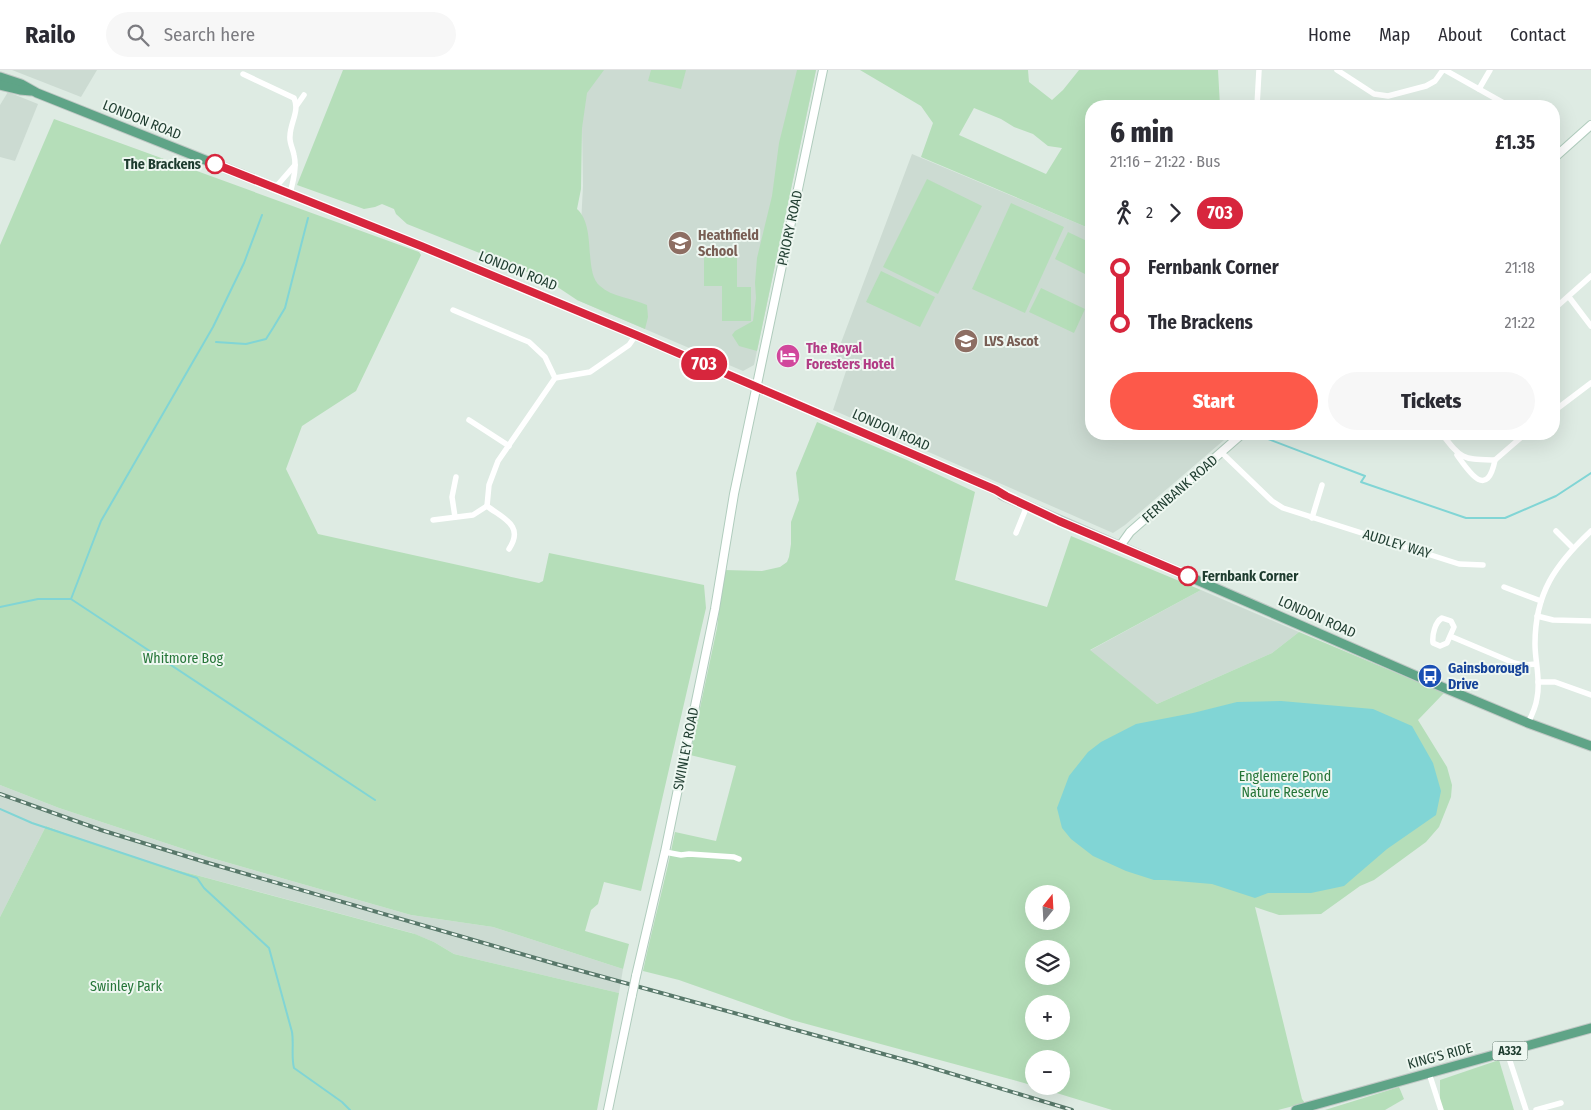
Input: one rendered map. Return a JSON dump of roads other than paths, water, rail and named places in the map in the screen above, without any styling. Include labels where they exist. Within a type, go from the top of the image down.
[{"type":"main road","name":"PRIORY ROAD","points":[[757,387],[823,70]]},
{"type":"main road","name":"LONDON ROAD","points":[[0,76],[21,84],[31,91],[636,335],[1426,681],[1528,723],[1591,746]]},
{"type":"main road","name":"LONDON ROAD","points":[[0,85],[31,91]]},
{"type":"main road","points":[[1560,149],[1591,125]]},
{"type":"main road","name":"SWINLEY ROAD","points":[[608,1110],[636,976],[665,852],[715,608],[734,494],[757,387]]},
{"type":"main road","name":"FERNBANK ROAD","points":[[1120,546],[1130,532],[1235,440]]},
{"type":"main road","name":"KING'S RIDE","points":[[1296,1110],[1591,1028]]},
{"type":"street","points":[[1258,100],[1260,70]]},
{"type":"street","points":[[1337,70],[1374,94],[1388,96],[1426,86],[1445,71],[1455,70]]},
{"type":"street","points":[[1478,89],[1490,70]]},
{"type":"street","points":[[1445,71],[1498,100]]},
{"type":"street","points":[[243,74],[294,98],[297,105]]},
{"type":"street","points":[[290,194],[295,174],[295,165],[289,138],[297,105],[304,95]]},
{"type":"street","points":[[275,188],[295,165]]},
{"type":"street","points":[[1560,304],[1591,276]]},
{"type":"street","points":[[1569,297],[1591,326]]},
{"type":"street","points":[[453,310],[529,342],[545,356],[556,378]]},
{"type":"street","points":[[487,506],[488,485],[493,471],[556,378],[590,372],[629,345],[636,335]]},
{"type":"street","points":[[1560,406],[1591,383]]},
{"type":"street","points":[[469,420],[509,446]]},
{"type":"street","points":[[1447,440],[1471,475],[1478,480],[1483,480],[1490,474],[1495,460],[1518,440]]},
{"type":"street","name":"AUDLEY WAY","points":[[1222,452],[1275,504],[1283,508],[1459,564],[1483,565]]},
{"type":"street","points":[[1458,455],[1472,460],[1495,460]]},
{"type":"street","points":[[455,518],[452,497],[456,477]]},
{"type":"street","points":[[1312,518],[1322,485]]},
{"type":"street","points":[[433,520],[473,514],[487,506]]},
{"type":"street","points":[[487,506],[504,517],[512,525],[513,542],[508,549]]},
{"type":"street","points":[[1016,533],[1027,506]]},
{"type":"street","points":[[1528,723],[1536,702],[1538,682],[1535,646],[1537,616],[1541,601],[1558,566],[1591,531]]},
{"type":"street","points":[[1556,532],[1573,548]]},
{"type":"street","points":[[1504,587],[1541,601]]},
{"type":"street","points":[[1537,616],[1552,620],[1591,621]]},
{"type":"street","points":[[1442,618],[1452,621],[1454,627],[1450,636],[1446,643],[1440,646],[1433,643],[1432,637],[1439,620],[1442,618]]},
{"type":"street","points":[[1450,636],[1520,665],[1536,664]]},
{"type":"street","points":[[1538,682],[1555,682],[1591,694]]},
{"type":"street","points":[[665,852],[681,855],[734,857],[739,859]]},
{"type":"street","points":[[1507,1052],[1526,1110]]},
{"type":"street","points":[[1429,1073],[1441,1110]]},
{"type":"street","points":[[1536,1110],[1561,1103]]},
{"type":"water","points":[[1281,701],[1373,709],[1412,726],[1433,763],[1441,791],[1436,815],[1387,849],[1344,886],[1311,893],[1268,893],[1255,898],[1212,884],[1154,880],[1126,871],[1093,856],[1071,839],[1062,828],[1057,808],[1069,776],[1088,752],[1101,742],[1136,724],[1237,702]]},
{"type":"waterway","points":[[71,599],[101,521],[213,327],[244,263],[262,215]]},
{"type":"waterway","points":[[216,342],[246,344],[266,339],[285,308],[308,218]]},
{"type":"waterway","points":[[1271,440],[1365,476],[1361,482],[1466,518],[1505,518],[1556,496],[1591,473]]},
{"type":"waterway","points":[[0,607],[38,599],[71,599],[375,800]]},
{"type":"waterway","points":[[0,809],[32,823],[197,878],[204,888],[269,948],[292,1032],[294,1068],[342,1102],[350,1110]]},
{"type":"railway","points":[[0,794],[101,830],[205,862],[556,964],[916,1063],[1072,1110]]},
{"type":"place","name":"The Brackens","points":[[215,164]]},
{"type":"place","name":"Heathfield School","points":[[680,243]]},
{"type":"place","name":"LVS Ascot","points":[[966,341]]},
{"type":"place","name":"The Royal Foresters Hotel","points":[[788,356]]},
{"type":"place","name":"Fernbank Corner","points":[[1188,576]]},
{"type":"place","name":"Gainsborough Drive","points":[[1430,676]]},
{"type":"park label","name":"Whitmore Bog","points":[[183,658]]},
{"type":"park label","name":"Englemere Pond Nature Reserve","points":[[1285,784]]},
{"type":"park label","name":"Swinley Park","points":[[126,986]]}]
